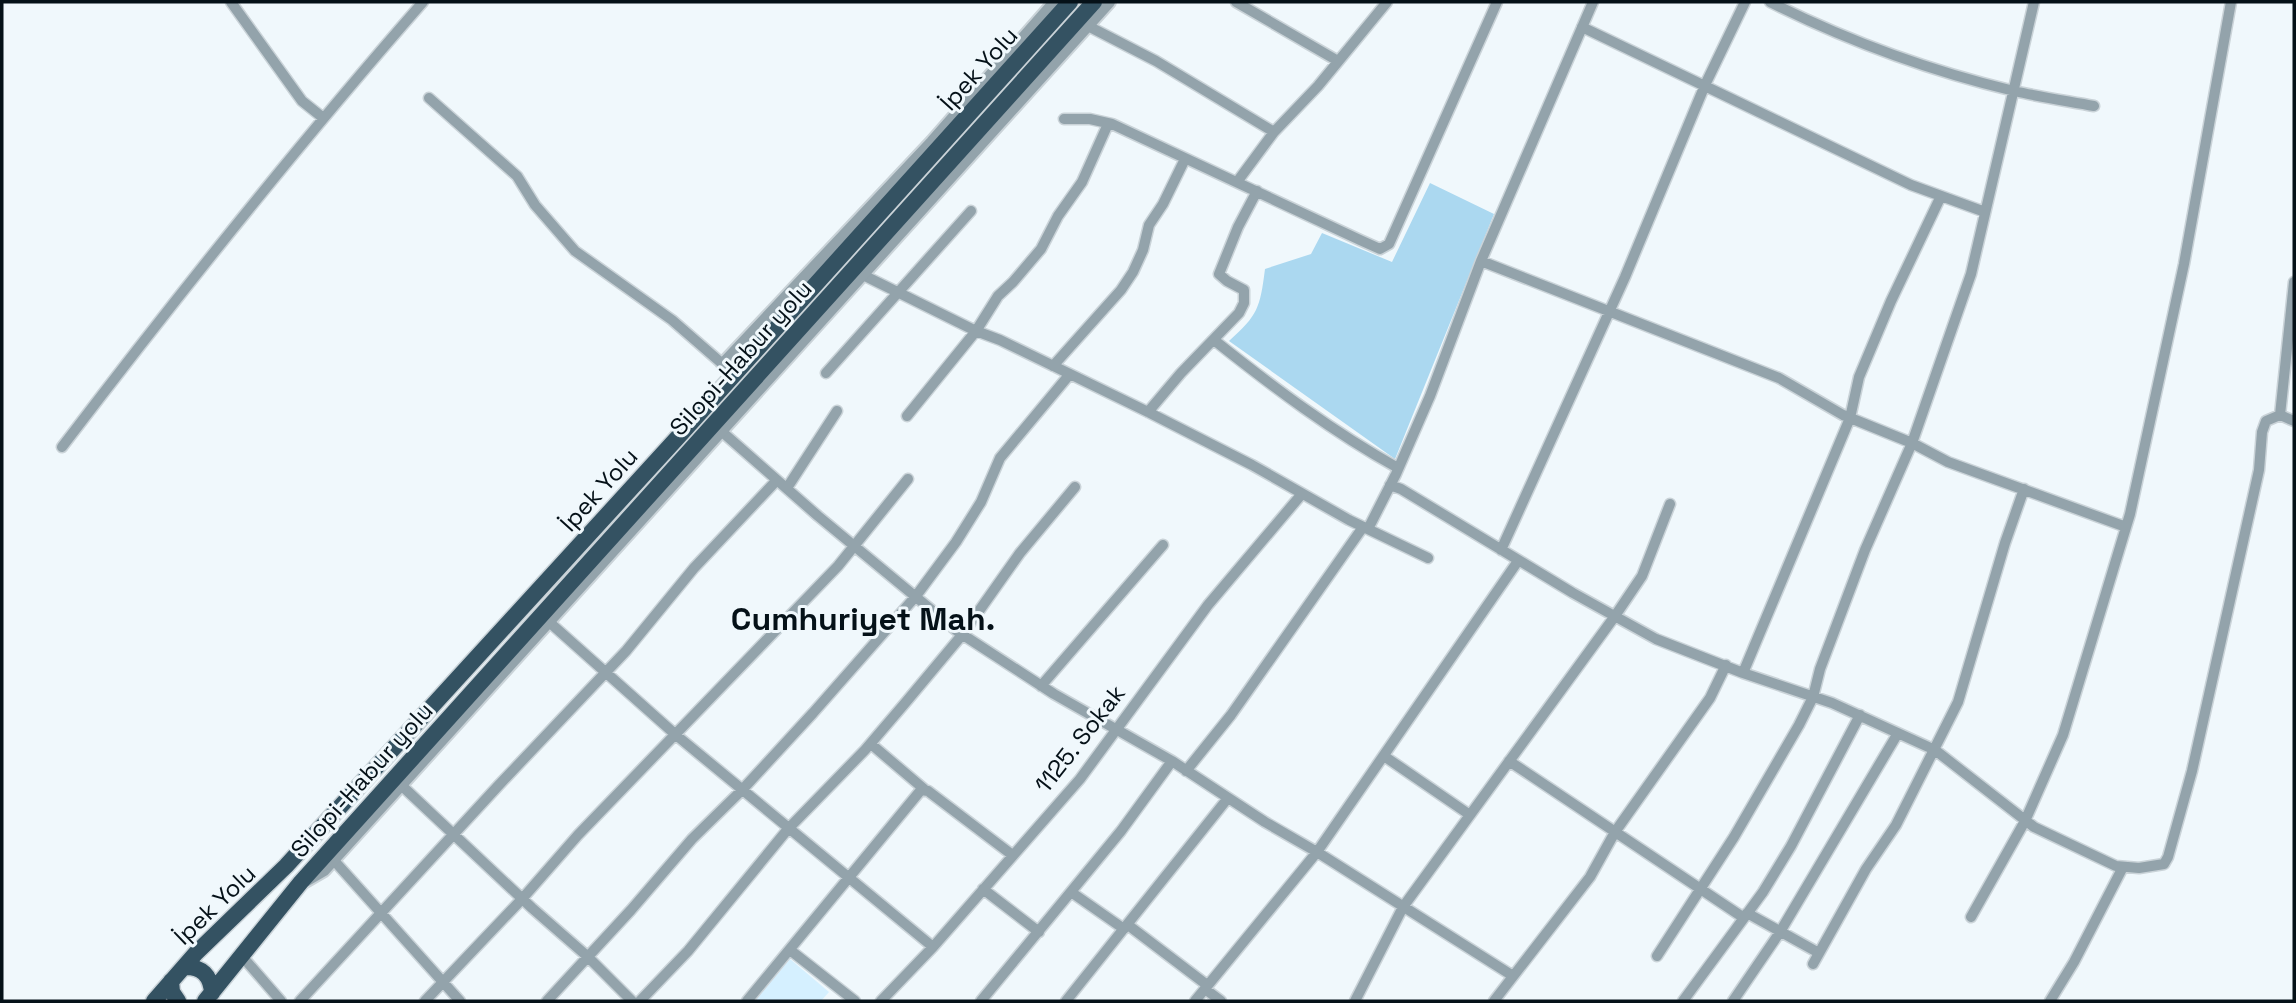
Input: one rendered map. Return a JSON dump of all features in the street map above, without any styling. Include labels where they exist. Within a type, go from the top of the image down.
[{"type":"highway","name":"İpek Yolu","points":[[154,1001],[184,967],[286,866],[618,503],[729,369],[1070,2]]},
{"type":"highway","name":"Silopi-Habur yolu","points":[[209,997],[301,882],[330,856],[631,514],[1094,2]]},
{"type":"highway","points":[[618,503],[631,514]]},
{"type":"highway","points":[[184,967],[195,967],[205,972],[211,982],[209,997]]},
{"type":"highway","points":[[171,981],[172,992],[178,1001]]},
{"type":"street","points":[[231,2],[302,101],[322,117]]},
{"type":"street","points":[[62,447],[150,331],[322,117],[423,2]]},
{"type":"street","points":[[429,97],[517,176],[535,205],[575,250],[672,320],[729,369],[1055,2]]},
{"type":"street","points":[[460,1001],[330,856],[400,784],[1109,2]]},
{"type":"street","points":[[1236,2],[1338,61]]},
{"type":"street","points":[[1237,182],[1274,132],[1387,2]]},
{"type":"street","points":[[1064,120],[1090,119],[1108,124],[1384,249],[1389,244],[1419,179],[1497,2]]},
{"type":"street","points":[[1501,551],[1608,312],[1705,85],[1745,2]]},
{"type":"street","points":[[1770,2],[1806,20],[1916,62],[2013,90],[2094,106]]},
{"type":"street","points":[[1657,956],[1702,888],[1793,737],[1813,697],[1820,669],[1865,550],[1912,443],[1971,274],[2034,2]]},
{"type":"street","points":[[1971,917],[2025,821],[2063,735],[2126,527],[2184,264],[2231,2]]},
{"type":"street","points":[[1186,771],[1247,693],[1365,528],[1390,485],[1430,396],[1481,261],[1590,3]]},
{"type":"street","points":[[1087,26],[1156,61],[1274,132]]},
{"type":"street","points":[[1582,27],[1911,185],[1985,212]]},
{"type":"street","points":[[907,416],[976,331],[998,296],[1041,249],[1058,216],[1082,182],[1108,124]]},
{"type":"street","points":[[1053,366],[1121,290],[1133,272],[1143,250],[1149,225],[1163,204],[1185,159]]},
{"type":"street","points":[[1148,412],[1239,313],[1244,303],[1244,290],[1219,274],[1238,227],[1257,191]]},
{"type":"street","points":[[1743,673],[1850,418],[1859,377],[1891,301],[1941,196]]},
{"type":"street","points":[[826,373],[971,211]]},
{"type":"street","points":[[1481,261],[1779,379],[1850,418],[1912,443],[1948,462],[2126,527]]},
{"type":"street","points":[[861,274],[1148,412],[1252,466],[1301,495],[1428,558]]},
{"type":"street","points":[[2280,415],[2294,282]]},
{"type":"street","points":[[1214,340],[1275,388],[1398,468]]},
{"type":"street","points":[[547,1001],[692,839],[743,789],[813,713],[916,596],[956,542],[981,502],[1000,458],[1070,374]]},
{"type":"street","points":[[787,488],[837,411]]},
{"type":"street","points":[[1390,485],[1656,639],[1860,715],[1935,750],[2025,821],[2090,855],[2116,866],[2155,866],[2164,864],[2168,857],[2192,771],[2259,470],[2262,432],[2266,421],[2280,415],[2294,421]]},
{"type":"street","points":[[720,430],[962,635],[1041,685],[1172,761],[1513,976]]},
{"type":"street","points":[[425,1001],[522,899],[578,835],[855,547],[908,479]]},
{"type":"street","points":[[300,1001],[626,652],[694,568],[777,480]]},
{"type":"street","points":[[640,1001],[688,951],[788,829],[870,744],[962,635],[1020,553],[1075,487]]},
{"type":"street","points":[[1813,964],[1866,869],[1896,825],[1958,702],[2005,543],[2024,489]]},
{"type":"street","name":"1125. Sokak","points":[[881,1001],[933,947],[1011,854],[1080,779],[1208,605],[1301,495]]},
{"type":"street","points":[[1355,1001],[1402,907],[1642,576],[1670,504]]},
{"type":"street","points":[[1041,685],[1163,545]]},
{"type":"street","points":[[1195,1001],[1317,852],[1518,561]]},
{"type":"street","points":[[548,621],[676,735],[933,947]]},
{"type":"street","points":[[1494,1001],[1590,877],[1615,832],[1710,698],[1726,665]]},
{"type":"street","points":[[1683,1001],[1763,892],[1791,846],[1860,715]]},
{"type":"street","points":[[1733,1001],[1780,932],[1898,733]]},
{"type":"street","points":[[870,744],[924,789],[1011,854]]},
{"type":"street","points":[[1384,756],[1470,816]]},
{"type":"street","points":[[981,1001],[1121,831],[1172,761]]},
{"type":"street","points":[[1510,761],[1745,915],[1819,953]]},
{"type":"street","points":[[400,784],[587,956],[632,1001]]},
{"type":"street","points":[[747,1001],[847,877],[924,789]]},
{"type":"street","points":[[1066,1001],[1228,798]]},
{"type":"street","points":[[2050,1001],[2074,962],[2123,867]]},
{"type":"street","points":[[984,889],[1039,932]]},
{"type":"street","points":[[1071,892],[1126,927],[1221,1001]]},
{"type":"street","points":[[790,950],[855,1001]]},
{"type":"street","points":[[241,955],[281,1001]]},
{"type":"shaded area","points":[[1430,183],[1494,214],[1395,459],[1229,341],[1256,310],[1265,269],[1311,254],[1322,233],[1392,262]]},
{"type":"shaded area","points":[[790,959],[829,992],[821,1001],[755,1001]]},
{"type":"district","name":"Cumhuriyet Mah.","points":[[863,619]]}]
